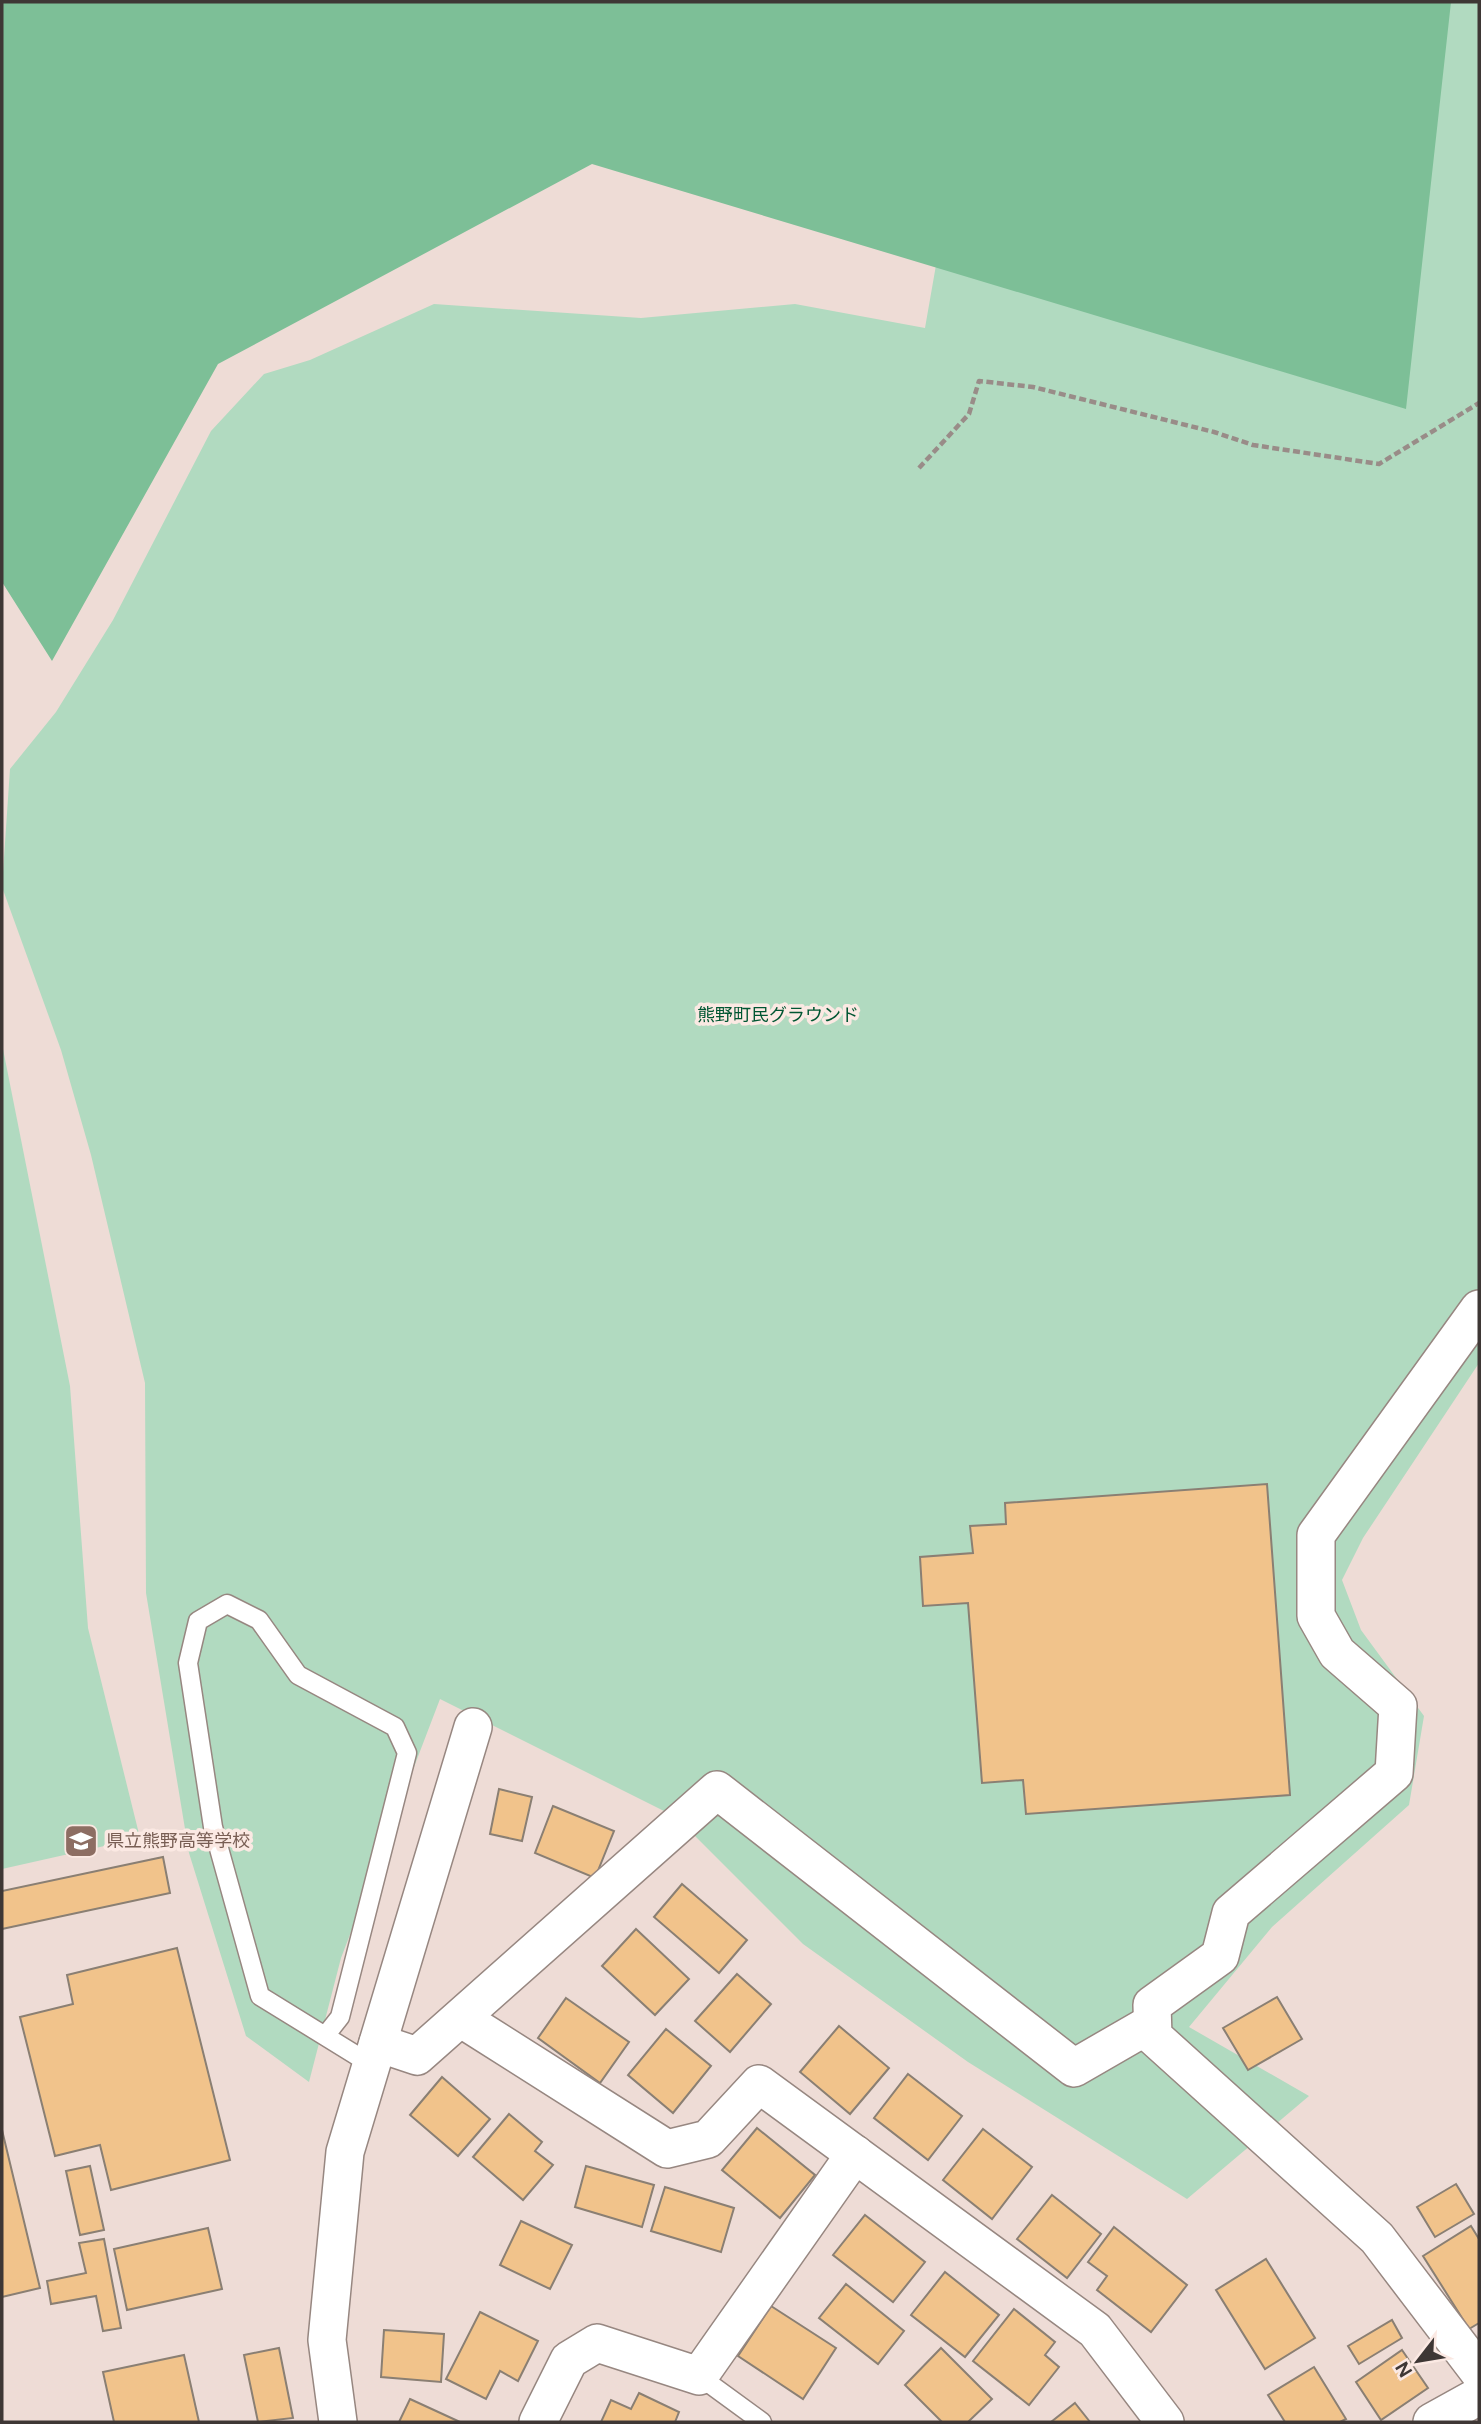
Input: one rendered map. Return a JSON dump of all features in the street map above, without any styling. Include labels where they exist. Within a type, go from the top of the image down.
[{"type":"street","points":[[1479,1309],[1316,1535],[1316,1616],[1337,1653],[1398,1706],[1394,1773],[1231,1913],[1220,1956],[1152,2005],[1153,2036],[1377,2238],[1479,2372]]},
{"type":"street","points":[[338,2422],[327,2340],[345,2152],[474,1727]]},
{"type":"street","points":[[375,2054],[417,2056],[462,2019],[717,1790],[1074,2068],[1152,2023]]},
{"type":"street","points":[[462,2019],[667,2148],[708,2139],[759,2084],[1095,2330],[1165,2422]]},
{"type":"street","points":[[538,2422],[569,2360],[597,2343],[699,2376],[855,2154]]},
{"type":"street","points":[[1432,2422],[1479,2396]]},
{"type":"lane","points":[[325,2036],[340,2017],[407,1753],[395,1727],[298,1675],[258,1620],[227,1604],[198,1621],[188,1662],[213,1827],[260,1996],[325,2036],[375,2054]]},
{"type":"lane","points":[[699,2376],[762,2422]]},
{"type":"path","points":[[919,468],[969,414],[979,381],[1046,390],[1214,432],[1252,445],[1379,464],[1479,403]]},
{"type":"green space","points":[[2,2],[1451,2],[1406,409],[592,164],[218,364],[52,661],[2,582]]},
{"type":"green space","name":"熊野町民グラウンド","points":[[1013,2],[1479,2],[1479,1363],[1363,1538],[1342,1580],[1361,1630],[1424,1716],[1409,1805],[1272,1927],[1189,2027],[1309,2096],[1187,2199],[968,2062],[803,1944],[676,1817],[440,1699],[341,1958],[309,2082],[246,2036],[189,1853],[146,1593],[145,1383],[91,1155],[61,1050],[2,887],[10,769],[56,712],[113,620],[211,431],[264,374],[310,360],[434,304],[641,318],[795,304],[925,328],[964,105]]},
{"type":"green space","points":[[2,1044],[70,1386],[88,1628],[140,1838],[2,1869]]},
{"type":"building","points":[[1267,1484],[1290,1795],[1026,1814],[1023,1780],[982,1783],[968,1603],[923,1606],[920,1557],[973,1553],[970,1526],[1006,1524],[1005,1503]]},
{"type":"building","points":[[499,1789],[532,1797],[522,1841],[490,1834]]},
{"type":"building","points":[[553,1806],[614,1831],[595,1878],[535,1853]]},
{"type":"building","points":[[163,1857],[170,1893],[2,1929],[2,1891]]},
{"type":"building","points":[[682,1884],[747,1940],[719,1973],[654,1917]]},
{"type":"building","points":[[636,1929],[689,1979],[655,2015],[602,1966]]},
{"type":"building","points":[[177,1948],[230,2160],[111,2190],[100,2145],[55,2156],[20,2017],[73,2004],[67,1975]]},
{"type":"building","points":[[737,1974],[771,2004],[730,2052],[695,2021]]},
{"type":"building","points":[[1277,1997],[1302,2039],[1248,2070],[1223,2028]]},
{"type":"building","points":[[566,1998],[629,2042],[600,2083],[538,2038]]},
{"type":"building","points":[[839,2026],[889,2068],[850,2114],[800,2072]]},
{"type":"building","points":[[666,2029],[711,2066],[673,2113],[628,2075]]},
{"type":"building","points":[[908,2074],[962,2116],[928,2160],[874,2118]]},
{"type":"building","points":[[442,2077],[490,2119],[458,2156],[410,2115]]},
{"type":"building","points":[[509,2114],[542,2142],[535,2151],[553,2165],[523,2200],[473,2157]]},
{"type":"building","points":[[757,2128],[815,2175],[780,2218],[722,2170]]},
{"type":"building","points":[[983,2129],[1032,2167],[992,2219],[943,2180]]},
{"type":"building","points":[[2,2130],[40,2288],[2,2297]]},
{"type":"building","points":[[90,2166],[104,2230],[80,2235],[66,2171]]},
{"type":"building","points":[[586,2166],[654,2185],[642,2227],[575,2207]]},
{"type":"building","points":[[1456,2184],[1474,2214],[1435,2237],[1417,2207]]},
{"type":"building","points":[[665,2187],[734,2208],[721,2252],[651,2231]]},
{"type":"building","points":[[1052,2195],[1101,2234],[1067,2278],[1017,2239]]},
{"type":"building","points":[[865,2215],[925,2262],[893,2302],[833,2255]]},
{"type":"building","points":[[521,2221],[572,2245],[550,2289],[500,2265]]},
{"type":"building","points":[[1471,2226],[1479,2239],[1479,2323],[1469,2329],[1423,2256]]},
{"type":"building","points":[[1114,2227],[1187,2285],[1151,2332],[1097,2290],[1107,2276],[1088,2262]]},
{"type":"building","points":[[208,2228],[222,2289],[127,2310],[114,2249]]},
{"type":"building","points":[[104,2239],[121,2328],[103,2331],[96,2296],[51,2304],[47,2281],[86,2273],[79,2243]]},
{"type":"building","points":[[1266,2259],[1315,2338],[1265,2369],[1216,2290]]},
{"type":"building","points":[[945,2272],[999,2315],[965,2357],[911,2315]]},
{"type":"building","points":[[846,2284],[904,2331],[878,2364],[819,2318]]},
{"type":"building","points":[[771,2306],[836,2348],[803,2399],[738,2356]]},
{"type":"building","points":[[1014,2309],[1055,2342],[1045,2355],[1059,2367],[1029,2405],[973,2361]]},
{"type":"building","points":[[480,2312],[538,2341],[518,2381],[500,2371],[486,2399],[446,2379]]},
{"type":"building","points":[[1392,2320],[1402,2338],[1359,2364],[1348,2346]]},
{"type":"building","points":[[384,2330],[444,2334],[441,2382],[381,2377]]},
{"type":"building","points":[[279,2348],[293,2418],[258,2422],[244,2355]]},
{"type":"building","points":[[941,2348],[992,2399],[968,2422],[942,2422],[905,2385]]},
{"type":"building","points":[[1402,2350],[1428,2388],[1381,2420],[1356,2382]]},
{"type":"building","points":[[184,2355],[199,2422],[114,2422],[103,2372]]},
{"type":"building","points":[[1314,2367],[1346,2419],[1340,2422],[1285,2422],[1268,2395]]},
{"type":"building","points":[[639,2393],[679,2412],[675,2422],[601,2422],[611,2400],[631,2409]]},
{"type":"building","points":[[410,2399],[460,2422],[399,2422]]},
{"type":"building","points":[[1075,2403],[1090,2422],[1051,2422]]},
{"type":"place","name":"県立熊野高等学校","points":[[81,1841]]}]
